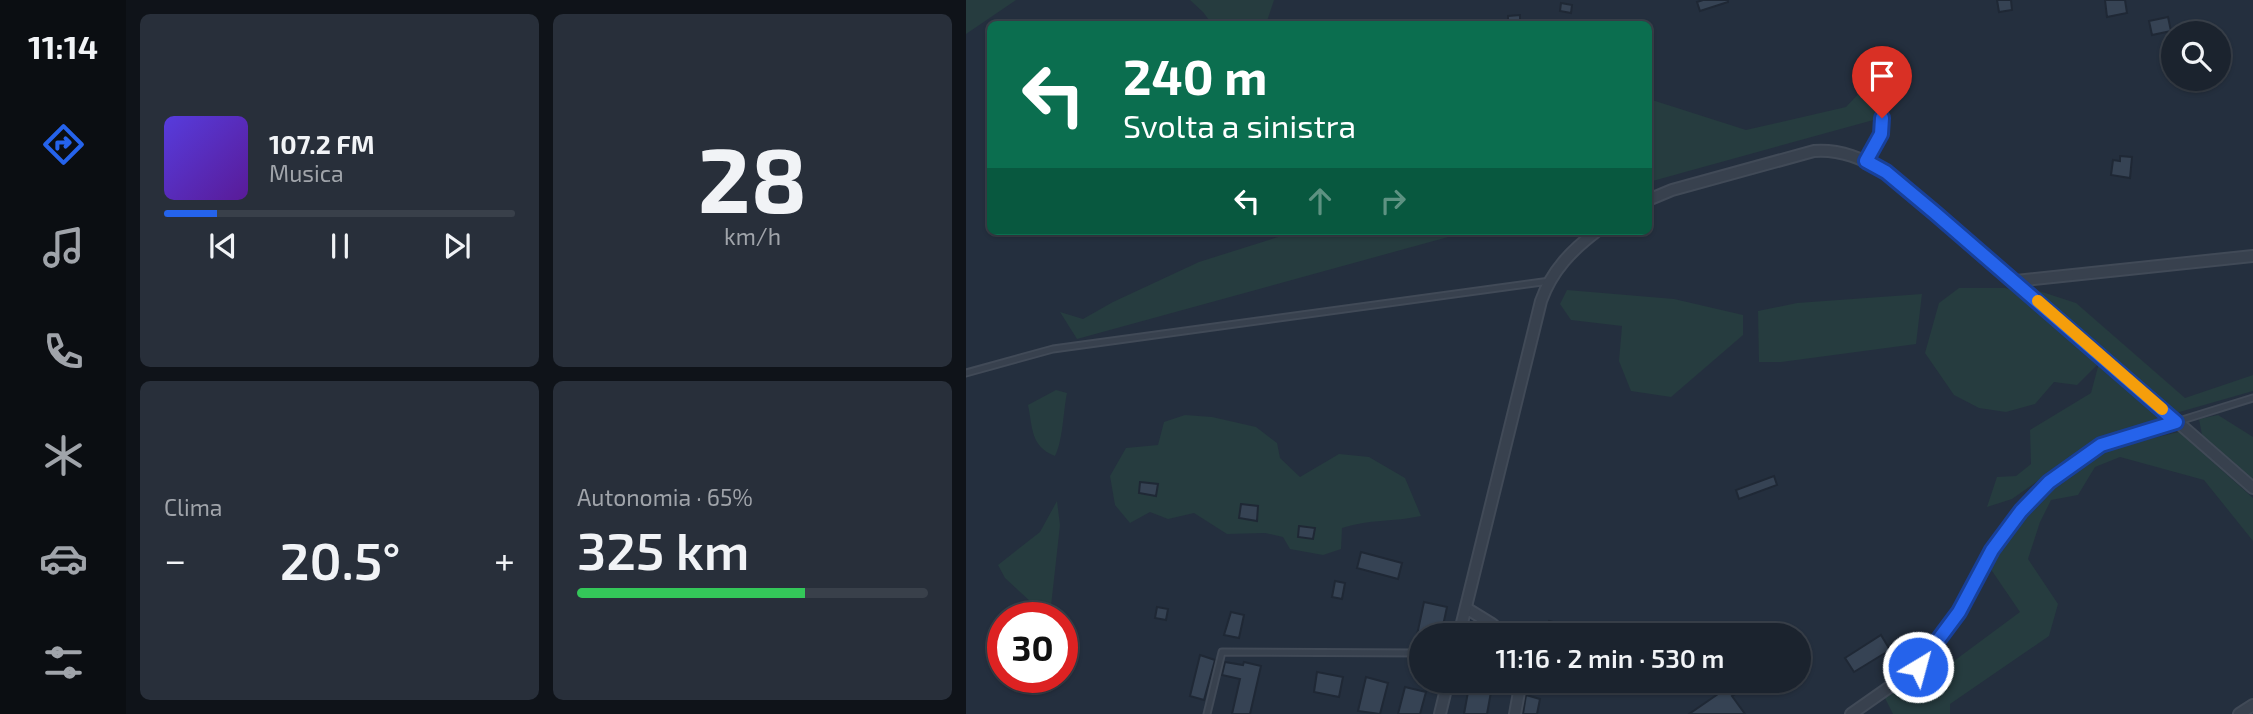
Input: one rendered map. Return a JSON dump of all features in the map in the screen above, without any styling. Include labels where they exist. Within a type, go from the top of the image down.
[{"type":"street","points":[[1652,198],[1672,190],[1814,151],[1845,153],[1866,161],[1886,172],[2016,281],[2253,488]]},
{"type":"street","points":[[1463,623],[1541,301],[1549,281],[1563,261],[1592,235]]},
{"type":"street","points":[[2016,281],[2253,256]]},
{"type":"street","points":[[1851,714],[1918,667],[1959,612],[1992,550],[2021,511],[2049,482],[2101,445],[2176,422]]},
{"type":"street","points":[[1466,608],[1490,623]]},
{"type":"street","points":[[1440,714],[1445,693]]},
{"type":"street","points":[[1515,714],[1519,693]]},
{"type":"street","points":[[2239,714],[2253,705]]},
{"type":"lane","points":[[1866,161],[1881,134],[1882,118]]},
{"type":"lane","points":[[966,373],[1054,349],[1549,281]]},
{"type":"lane","points":[[2176,422],[2253,398]]},
{"type":"lane","points":[[1207,714],[1222,652],[1409,653]]},
{"type":"green space","points":[[966,0],[1016,0],[966,34]]},
{"type":"green space","points":[[1190,0],[1274,0],[1267,21],[1210,21]]},
{"type":"green space","points":[[1868,84],[1877,119],[1652,181],[1652,100],[1746,130],[1846,107]]},
{"type":"green space","points":[[1284,235],[1455,235],[1077,339],[1060,312],[1083,319],[1199,262]]},
{"type":"green space","points":[[1959,288],[2005,288],[2017,291],[2161,415],[2156,422],[2099,438],[2012,499],[1987,507],[1997,477],[2016,476],[2031,464],[2030,430],[2091,393],[2099,363],[2077,385],[2054,382],[2035,404],[2006,412],[1979,408],[1954,395],[1925,353],[1939,303]]},
{"type":"green space","points":[[1567,290],[1674,299],[1743,315],[1743,335],[1671,397],[1631,391],[1619,361],[1622,326],[1571,320],[1560,304]]},
{"type":"green space","points":[[2036,290],[2076,303],[2185,398],[2253,375],[2253,391],[2176,413]]},
{"type":"green space","points":[[1922,294],[1916,344],[1781,362],[1759,362],[1758,311],[1797,303]]},
{"type":"green space","points":[[1056,390],[1067,393],[1055,456],[1037,442],[1028,405]]},
{"type":"green space","points":[[1185,415],[1212,417],[1256,427],[1277,443],[1280,458],[1300,477],[1339,454],[1369,457],[1405,478],[1421,516],[1342,528],[1341,549],[1323,555],[1290,549],[1283,537],[1265,533],[1227,534],[1194,513],[1168,519],[1150,512],[1130,523],[1115,505],[1110,476],[1126,448],[1158,445],[1164,422]]},
{"type":"green space","points":[[2218,415],[2253,437],[2253,479],[2202,435],[2199,419]]},
{"type":"green space","points":[[2179,432],[2253,498],[2253,541],[2204,480],[2120,457],[2095,467],[2078,495],[2051,500],[2040,522],[2028,559],[2058,604],[2049,636],[1950,704],[1950,714],[1893,714],[1884,696],[1914,679],[1931,678],[2020,612],[1990,568],[1996,545],[2051,486],[2107,449]]},
{"type":"green space","points":[[1057,501],[1060,525],[1051,602],[1031,602],[1005,578],[998,565],[1040,532]]},
{"type":"building","points":[[1997,0],[2011,0],[2012,10],[1999,12]]},
{"type":"building","points":[[2105,0],[2125,0],[2127,13],[2107,17]]},
{"type":"building","points":[[1697,2],[1728,2],[1700,11]]},
{"type":"building","points":[[1561,3],[1572,5],[1571,13],[1560,11]]},
{"type":"building","points":[[1520,15],[1520,21],[1508,21],[1508,16]]},
{"type":"building","points":[[2168,17],[2169,21],[2161,21],[2161,33],[2152,35],[2149,21]]},
{"type":"building","points":[[2120,156],[2132,157],[2130,178],[2111,175],[2113,160],[2120,161]]},
{"type":"building","points":[[1774,476],[1777,485],[1739,499],[1736,490]]},
{"type":"building","points":[[1140,482],[1158,484],[1156,496],[1139,493]]},
{"type":"building","points":[[1241,504],[1258,506],[1257,521],[1239,518]]},
{"type":"building","points":[[1299,526],[1315,528],[1313,539],[1298,537]]},
{"type":"building","points":[[1361,552],[1402,563],[1398,579],[1357,568]]},
{"type":"building","points":[[1335,581],[1345,583],[1342,599],[1332,597]]},
{"type":"building","points":[[1424,602],[1447,607],[1444,623],[1420,623]]},
{"type":"building","points":[[1157,607],[1168,609],[1166,620],[1155,618]]},
{"type":"building","points":[[1231,612],[1244,615],[1239,638],[1224,635]]},
{"type":"building","points":[[1881,635],[1890,650],[1854,672],[1845,658]]},
{"type":"building","points":[[1200,655],[1215,660],[1204,700],[1190,696]]},
{"type":"building","points":[[1225,662],[1261,666],[1250,714],[1232,714],[1240,679],[1222,675]]},
{"type":"building","points":[[1317,672],[1343,677],[1339,697],[1314,692]]},
{"type":"building","points":[[1366,677],[1388,683],[1380,714],[1358,711]]},
{"type":"building","points":[[1405,687],[1409,688],[1409,693],[1426,693],[1420,714],[1398,714]]},
{"type":"building","points":[[1468,693],[1491,693],[1487,714],[1464,714]]},
{"type":"building","points":[[1719,693],[1737,693],[1732,696],[1745,714],[1689,714]]},
{"type":"building","points":[[1526,695],[1540,699],[1537,714],[1523,714]]},
{"type":"slow traffic","points":[[2038,301],[2162,409]]},
{"type":"route","points":[[1882,118],[1883,129],[1866,161],[1886,172],[1935,213],[2176,422],[2101,445],[2049,482],[2021,511],[1992,550],[1959,612],[1918,667]]}]
